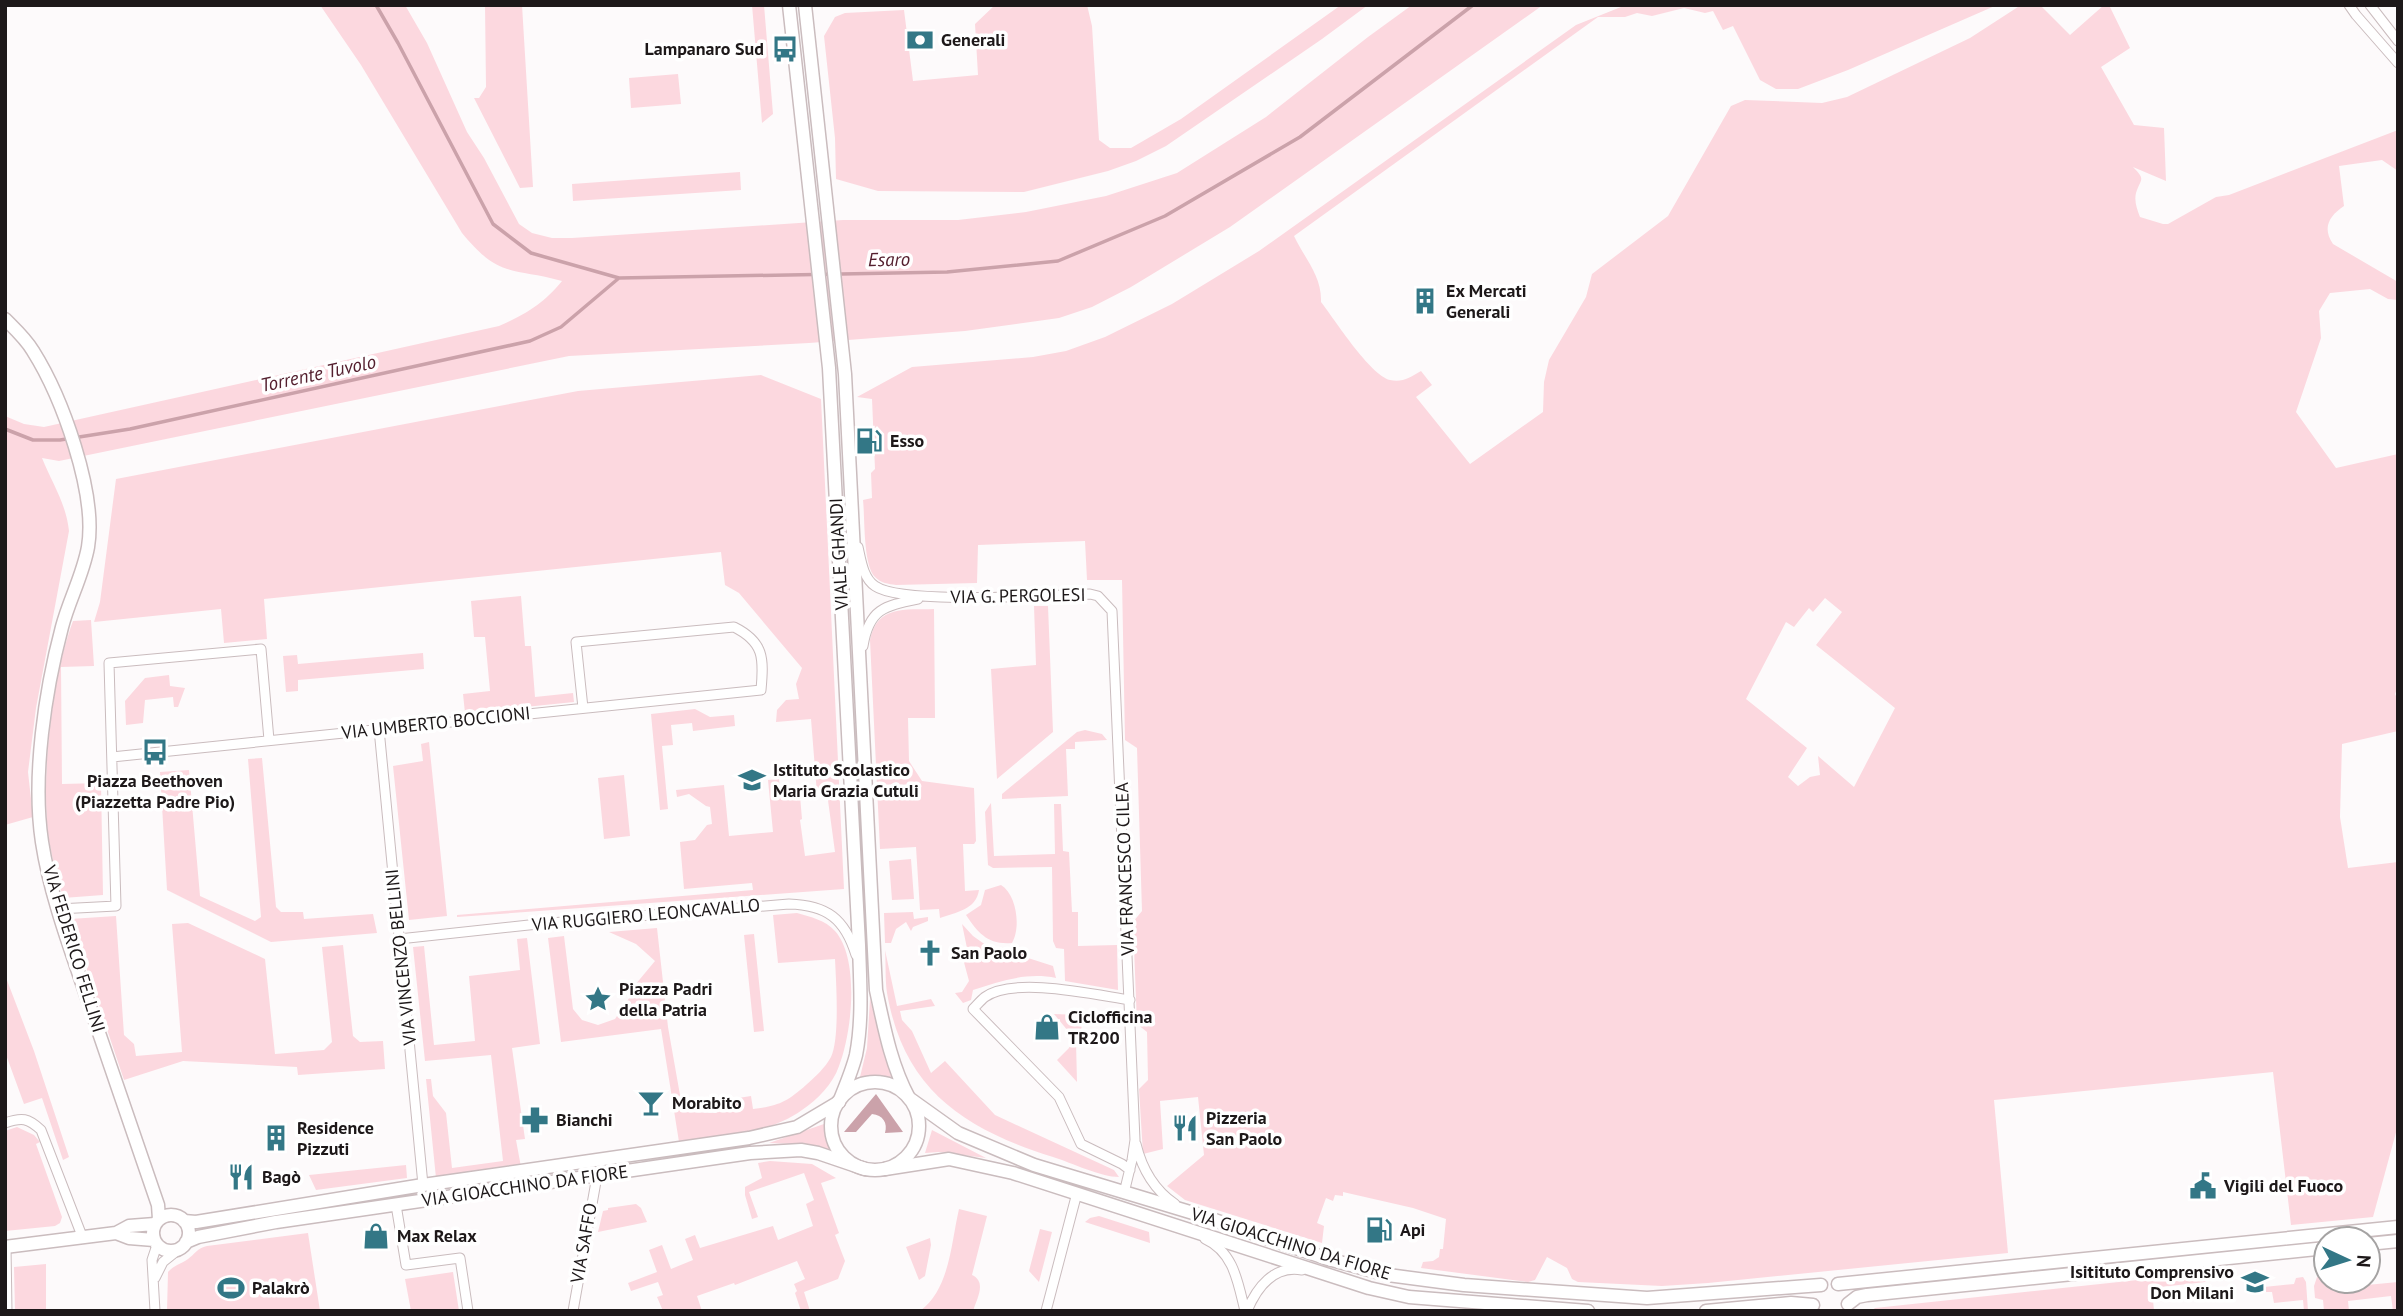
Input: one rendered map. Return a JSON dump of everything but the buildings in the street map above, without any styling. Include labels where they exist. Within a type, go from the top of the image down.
[{"type":"street","name":"VIALE GHANDI","points":[[789,5],[830,368],[861,682],[876,990],[893,1059],[909,1098]]},
{"type":"street","name":"VIALE GHANDI","points":[[805,5],[845,374],[845,520],[860,967],[858,1042],[839,1102]]},
{"type":"street","points":[[2349,5],[2398,63]]},
{"type":"street","points":[[2370,5],[2398,41]]},
{"type":"street","name":"VIA FEDERICO FELLINI","points":[[5,319],[33,350],[60,405],[85,480],[89,514],[88,547],[61,630],[45,714],[39,774],[42,842],[58,909],[161,1219]]},
{"type":"street","points":[[845,520],[863,571],[874,586],[895,594],[929,597]]},
{"type":"street","name":"VIA G. PERGOLESI","points":[[929,597],[1090,594],[1105,602]]},
{"type":"street","points":[[861,682],[865,631],[872,618],[891,605],[929,597]]},
{"type":"street","name":"VIA FRANCESCO CILEA","points":[[1105,602],[1112,611],[1114,626],[1135,1140]]},
{"type":"street","name":"VIA UMBERTO BOCCIONI","points":[[111,757],[761,690],[763,670],[759,650],[751,636],[734,627],[576,642],[583,708]]},
{"type":"street","points":[[58,909],[116,906],[109,663],[261,649],[269,740]]},
{"type":"street","name":"VIA VINCENZO BELLINI","points":[[379,729],[423,1185]]},
{"type":"street","name":"VIA RUGGIERO LEONCAVALLO","points":[[399,939],[538,924],[800,904],[823,909],[843,927],[851,940],[860,967]]},
{"type":"street","points":[[1130,1000],[1049,988],[1017,988],[987,996],[973,1009],[1059,1097],[1081,1144],[1130,1170]]},
{"type":"street","points":[[879,1082],[901,1090],[909,1098],[916,1109],[919,1134],[907,1157],[897,1165],[885,1169],[864,1169],[841,1154],[834,1142],[831,1128],[833,1114],[839,1102],[856,1086],[879,1082]]},
{"type":"street","name":"VIA GIOACCHINO DA FIORE","points":[[909,1098],[958,1133],[1034,1165],[1185,1211],[1328,1259],[1404,1278],[1647,1298],[1827,1282],[1839,1284]]},
{"type":"street","name":"VIA GIOACCHINO DA FIORE","points":[[184,1222],[783,1131],[806,1122],[839,1102]]},
{"type":"street","points":[[5,1123],[20,1118],[33,1122],[41,1130],[82,1236]]},
{"type":"street","points":[[1124,1193],[1135,1140]]},
{"type":"street","points":[[1135,1140],[1142,1166],[1153,1184],[1185,1211]]},
{"type":"street","name":"VIA GIOACCHINO DA FIORE","points":[[182,1246],[198,1237],[228,1230],[750,1153],[786,1150],[818,1153],[864,1169]]},
{"type":"street","name":"VIA GIOACCHINO DA FIORE","points":[[885,1169],[949,1159],[1013,1173],[1321,1273],[1409,1297],[1588,1311]]},
{"type":"street","name":"VIA SAFFO","points":[[573,1311],[597,1176]]},
{"type":"street","points":[[1046,1311],[1077,1193]]},
{"type":"street","points":[[396,1205],[406,1265],[460,1258],[468,1311]]},
{"type":"street","points":[[7,1311],[5,1247],[116,1233],[129,1226],[175,1216],[184,1222],[188,1231],[182,1246],[163,1262],[155,1280]]},
{"type":"street","points":[[155,1311],[153,1229],[161,1219]]},
{"type":"street","points":[[1839,1284],[2398,1227]]},
{"type":"street","points":[[1181,1228],[1212,1242],[1223,1251],[1234,1267],[1246,1311]]},
{"type":"street","points":[[116,1233],[155,1242],[166,1251],[182,1246]]},
{"type":"street","points":[[1846,1308],[1857,1297],[1867,1295],[2312,1249]]},
{"type":"street","points":[[1246,1311],[1267,1278],[1276,1273],[1294,1269],[1321,1273]]},
{"type":"street","points":[[1706,1311],[1791,1303],[1814,1308],[1813,1293],[1821,1284]]},
{"type":"street","points":[[1839,1284],[1847,1293],[1846,1308]]},
{"type":"shaded area","points":[[320,5],[405,5],[427,43],[467,132],[519,224],[532,233],[552,238],[572,238],[843,220],[958,220],[1026,212],[1106,196],[1177,173],[1266,117],[1412,5],[1543,5],[1230,227],[1131,287],[1092,307],[1059,318],[965,331],[809,343],[569,356],[59,461],[42,458],[62,502],[69,531],[36,708],[28,772],[33,817],[5,825],[5,416],[24,424],[44,427],[499,326],[534,308],[562,281],[507,269],[486,258],[475,248],[462,233],[361,65]]},
{"type":"shaded area","points":[[485,5],[522,5],[533,187],[520,188],[474,98],[479,98],[486,87]]},
{"type":"shaded area","points":[[752,5],[764,5],[773,114],[762,123]]},
{"type":"shaded area","points":[[995,5],[1087,5],[1092,26],[1099,140],[1110,148],[1131,148],[1181,119],[1341,5],[1368,5],[1166,146],[1108,171],[1024,192],[878,191],[836,179],[835,138],[824,36],[835,17],[845,13],[904,10],[913,81],[978,75],[975,24]]},
{"type":"shaded area","points":[[1997,5],[1798,89],[1776,89],[1760,80],[1733,26],[1723,30],[1713,11],[1705,13],[1684,8],[1652,16],[1637,13],[1625,17],[1598,17],[1294,236],[1316,276],[1321,302],[1353,346],[1373,368],[1390,380],[1402,380],[1421,371],[1432,385],[1416,397],[1470,464],[1543,412],[1544,382],[1549,360],[1586,297],[1592,274],[1668,216],[1731,106],[1745,100],[1822,103],[1847,97],[1970,38],[2021,5],[2040,5],[2070,35],[2104,5],[2109,5],[2130,48],[2101,67],[2134,125],[2164,128],[2166,181],[2133,167],[2141,177],[2135,199],[2140,217],[2168,224],[2216,197],[2229,195],[2398,130],[2398,171],[2382,160],[2339,166],[2344,206],[2331,218],[2328,233],[2333,244],[2398,282],[2398,300],[2388,299],[2370,289],[2330,293],[2319,311],[2321,338],[2296,412],[2336,468],[2398,454],[2398,686],[2395,694],[2398,700],[2398,731],[2342,744],[2340,817],[2348,868],[2398,862],[2398,1125],[2373,1217],[2291,1225],[2273,1072],[1994,1100],[2008,1253],[1708,1283],[1662,1286],[1578,1282],[1572,1279],[1567,1268],[1547,1257],[1535,1280],[1528,1282],[1421,1268],[1423,1262],[1439,1257],[1440,1249],[1443,1249],[1446,1219],[1413,1208],[1343,1192],[1343,1196],[1335,1195],[1333,1201],[1326,1198],[1317,1223],[1324,1226],[1322,1243],[1185,1200],[1167,1186],[1204,1155],[1198,1097],[1160,1101],[1163,1149],[1143,1154],[1139,1089],[1148,1080],[1147,1032],[1137,1024],[1133,922],[1142,911],[1137,748],[1125,740],[1122,580],[1087,580],[1085,541],[978,545],[977,583],[896,585],[877,579],[871,571],[866,552],[863,500],[872,498],[871,473],[875,469],[872,399],[857,397],[912,367],[1033,357],[1066,351],[1105,337],[1172,304],[1259,251],[1576,25],[1621,7]],"holes":[[[1825,598],[1842,612],[1816,645],[1895,708],[1854,787],[1818,756],[1820,775],[1810,777],[1798,786],[1788,777],[1807,748],[1746,699],[1786,622],[1794,627],[1809,608],[1813,612]]]},
{"type":"shaded area","points":[[678,74],[681,104],[631,108],[629,78]]},
{"type":"shaded area","points":[[740,172],[741,190],[573,201],[572,184]]},
{"type":"shaded area","points":[[761,375],[821,399],[844,889],[457,917],[753,890],[752,883],[684,889],[680,842],[695,840],[707,825],[712,824],[710,807],[689,794],[677,797],[676,790],[724,785],[729,836],[773,832],[768,780],[779,779],[780,790],[810,787],[811,795],[800,796],[805,856],[835,852],[827,793],[817,794],[811,719],[776,722],[777,710],[786,700],[799,699],[796,684],[802,668],[739,593],[725,585],[721,552],[264,599],[267,639],[224,643],[221,609],[94,622],[100,602],[116,479],[578,391]]},
{"type":"shaded area","points":[[521,596],[525,646],[531,646],[535,697],[573,693],[574,702],[465,713],[463,694],[490,691],[485,637],[474,637],[471,601]]},
{"type":"shaded area","points":[[1034,606],[1048,606],[1053,732],[997,779],[991,669],[1036,665]]},
{"type":"shaded area","points":[[934,609],[935,718],[908,718],[909,761],[922,781],[974,788],[976,841],[974,844],[963,844],[965,891],[979,890],[970,906],[940,918],[939,909],[920,910],[916,847],[880,849],[870,640],[879,621],[886,615],[903,610]]},
{"type":"shaded area","points":[[91,620],[94,666],[61,667],[62,784],[101,783],[103,895],[63,898],[50,847],[47,816],[50,729],[59,671],[73,621]]},
{"type":"shaded area","points":[[423,653],[424,669],[298,680],[298,691],[286,692],[283,656],[297,655],[298,664]]},
{"type":"shaded area","points":[[169,675],[170,686],[185,688],[178,707],[174,707],[173,697],[145,700],[143,723],[126,725],[125,701],[145,678]]},
{"type":"shaded area","points":[[695,709],[710,717],[734,715],[735,726],[693,731],[692,723],[671,725],[673,745],[662,746],[668,809],[660,810],[651,714]]},
{"type":"shaded area","points":[[1085,730],[1102,734],[1107,740],[1075,742],[1075,749],[1066,749],[1068,796],[1002,799],[1002,794],[1077,732]]},
{"type":"shaded area","points":[[429,742],[447,916],[409,920],[393,766],[423,761],[421,744]]},
{"type":"shaded area","points":[[262,758],[276,907],[281,912],[303,912],[304,919],[373,914],[377,933],[271,942],[167,890],[160,772],[189,770],[200,896],[255,921],[261,917],[248,759]]},
{"type":"shaded area","points":[[624,775],[630,836],[604,839],[598,778]]},
{"type":"shaded area","points":[[991,803],[994,856],[1055,854],[1054,804],[1061,804],[1063,851],[1069,852],[1072,912],[1078,912],[1078,946],[1117,945],[1118,990],[1065,981],[1064,949],[1056,948],[1053,941],[1052,867],[993,868],[988,865],[985,812]]},
{"type":"shaded area","points":[[911,859],[914,899],[892,900],[889,861]]},
{"type":"shaded area","points":[[1001,885],[1011,896],[1016,912],[1015,937],[1012,943],[996,942],[984,937],[966,915],[981,905],[985,890]]},
{"type":"shaded area","points":[[913,912],[914,919],[928,917],[928,921],[913,927],[911,931],[906,922],[896,929],[891,943],[885,943],[884,913]]},
{"type":"shaded area","points":[[797,913],[831,927],[843,943],[851,977],[851,997],[844,1052],[836,1073],[819,1096],[788,1118],[759,1130],[679,1142],[661,1029],[561,1042],[548,938],[564,936],[573,1009],[582,1020],[598,1025],[615,1019],[636,988],[635,985],[655,961],[636,944],[609,932],[657,928],[668,1027],[683,1112],[716,1113],[732,1099],[751,1096],[753,1109],[776,1105],[787,1099],[813,1079],[829,1061],[834,1048],[836,1024],[835,959],[778,963],[773,915]]},
{"type":"shaded area","points":[[116,916],[124,1035],[134,1044],[136,1056],[182,1052],[172,924],[188,923],[265,959],[275,1054],[324,1050],[332,1042],[322,947],[343,945],[353,1036],[360,1042],[383,1041],[385,1069],[298,1075],[297,1067],[183,1061],[124,1080],[70,919]]},
{"type":"shaded area","points":[[962,924],[990,948],[998,951],[1018,951],[1028,958],[1053,966],[1056,978],[1035,976],[1003,981],[973,990],[971,1000],[963,1003],[955,993],[962,992],[969,981],[962,955],[968,953]]},
{"type":"shaded area","points":[[754,934],[764,1031],[754,1032],[744,935]]},
{"type":"shaded area","points":[[527,938],[540,1044],[512,1048],[525,1139],[516,1140],[521,1167],[436,1178],[426,1079],[431,1079],[433,1096],[446,1113],[452,1168],[503,1161],[491,1055],[425,1061],[413,947],[424,946],[434,1045],[475,1041],[469,976],[520,970],[517,939]]},
{"type":"shaded area","points":[[885,950],[897,1006],[931,999],[935,1006],[900,1011],[902,1020],[912,1031],[931,1073],[945,1061],[995,1115],[1114,1170],[1119,1177],[1095,1172],[1021,1146],[966,1118],[943,1101],[924,1080],[908,1056],[895,1027],[887,993]]},
{"type":"shaded area","points":[[5,975],[34,1051],[69,1157],[63,1160],[42,1098],[24,1104],[5,1052]]},
{"type":"shaded area","points":[[870,999],[892,1077],[860,1077],[867,1048]]},
{"type":"shaded area","points":[[1054,1014],[1081,1015],[1082,1041],[1076,1042],[1077,1082],[1057,1060],[1069,1048],[1073,1037]]},
{"type":"shaded area","points":[[876,1094],[903,1132],[885,1133],[884,1120],[872,1114],[856,1132],[844,1132]]},
{"type":"shaded area","points":[[824,1124],[830,1150],[814,1145],[769,1143]]},
{"type":"shaded area","points":[[17,1127],[34,1135],[40,1142],[36,1144],[62,1217],[60,1223],[55,1226],[5,1231],[5,1131]]},
{"type":"shaded area","points":[[932,1130],[986,1158],[939,1152],[925,1153]]},
{"type":"shaded area","points":[[770,1161],[812,1164],[836,1178],[821,1183],[839,1233],[835,1235],[845,1261],[838,1279],[804,1292],[810,1311],[801,1311],[795,1293],[797,1291],[794,1284],[805,1279],[797,1261],[735,1285],[734,1283],[697,1296],[702,1311],[663,1311],[657,1297],[663,1295],[658,1282],[631,1291],[628,1283],[657,1272],[649,1250],[662,1245],[671,1269],[693,1260],[685,1239],[695,1235],[700,1248],[773,1226],[778,1240],[813,1226],[806,1204],[814,1200],[804,1173],[749,1192],[758,1217],[752,1219],[745,1187],[762,1178],[758,1163]]},
{"type":"shaded area","points":[[406,1165],[407,1178],[316,1190],[309,1175]]},
{"type":"shaded area","points":[[636,1204],[641,1208],[647,1222],[598,1232],[603,1211]]},
{"type":"shaded area","points":[[959,1209],[987,1216],[972,1275],[977,1278],[980,1286],[973,1311],[920,1311],[938,1291],[948,1265]]},
{"type":"shaded area","points":[[1099,1216],[1149,1232],[1150,1243],[1085,1222]]},
{"type":"shaded area","points":[[1040,1229],[1052,1232],[1039,1282],[1029,1271]]},
{"type":"shaded area","points":[[308,1233],[320,1311],[167,1311],[168,1272],[201,1248]]},
{"type":"shaded area","points":[[930,1238],[925,1276],[919,1280],[906,1247]]},
{"type":"shaded area","points":[[46,1264],[46,1311],[15,1311],[14,1267]]},
{"type":"shaded area","points":[[2222,1271],[2205,1282],[2152,1288],[2154,1311],[1871,1311],[1875,1308]]},
{"type":"shaded area","points":[[453,1272],[459,1311],[411,1311],[405,1279]]},
{"type":"shaded area","points":[[2303,1277],[2306,1282],[2308,1311],[2304,1311],[2303,1300],[2274,1303],[2272,1292],[2265,1292],[2264,1287],[2294,1284],[2296,1278]]},
{"type":"shaded area","points":[[2398,1282],[2398,1311],[2393,1311],[2391,1296],[2348,1301],[2349,1311],[2324,1311],[2323,1300],[2315,1298],[2315,1295],[2382,1295],[2382,1284]]},
{"type":"waterway","name":"Esaro","points":[[376,5],[493,224],[531,253],[619,278],[947,272],[1058,261],[1165,216],[1300,137],[1473,5]]},
{"type":"waterway","name":"Torrente Tuvolo","points":[[5,429],[33,440],[60,440],[130,429],[530,341],[561,327],[619,278]]},
{"type":"place","name":"Generali","points":[[920,40]]},
{"type":"place","name":"Lampanaro Sud","points":[[785,49]]},
{"type":"place","name":"Ex Mercati Generali","points":[[1425,301]]},
{"type":"place","name":"Esso","points":[[869,441]]},
{"type":"place","name":"Piazza Beethoven (Piazzetta Padre Pio)","points":[[155,752]]},
{"type":"place","name":"Istituto Scolastico Maria Grazia Cutuli","points":[[752,780]]},
{"type":"place","name":"San Paolo","points":[[930,953]]},
{"type":"place","name":"Piazza Padri della Patria","points":[[598,999]]},
{"type":"place","name":"Ciclofficina TR200","points":[[1047,1027]]},
{"type":"place","name":"Morabito","points":[[651,1103]]},
{"type":"place","name":"Bianchi","points":[[535,1120]]},
{"type":"place","name":"Pizzeria San Paolo","points":[[1185,1128]]},
{"type":"place","name":"Residence Pizzuti","points":[[276,1138]]},
{"type":"place","name":"Bagò","points":[[241,1177]]},
{"type":"place","name":"Vigili del Fuoco","points":[[2203,1186]]},
{"type":"place","name":"Api","points":[[1379,1230]]},
{"type":"place","name":"Max Relax","points":[[376,1236]]},
{"type":"place","name":"Isitituto Comprensivo Don Milani","points":[[2255,1282]]},
{"type":"place","name":"Palakrò","points":[[231,1288]]}]
